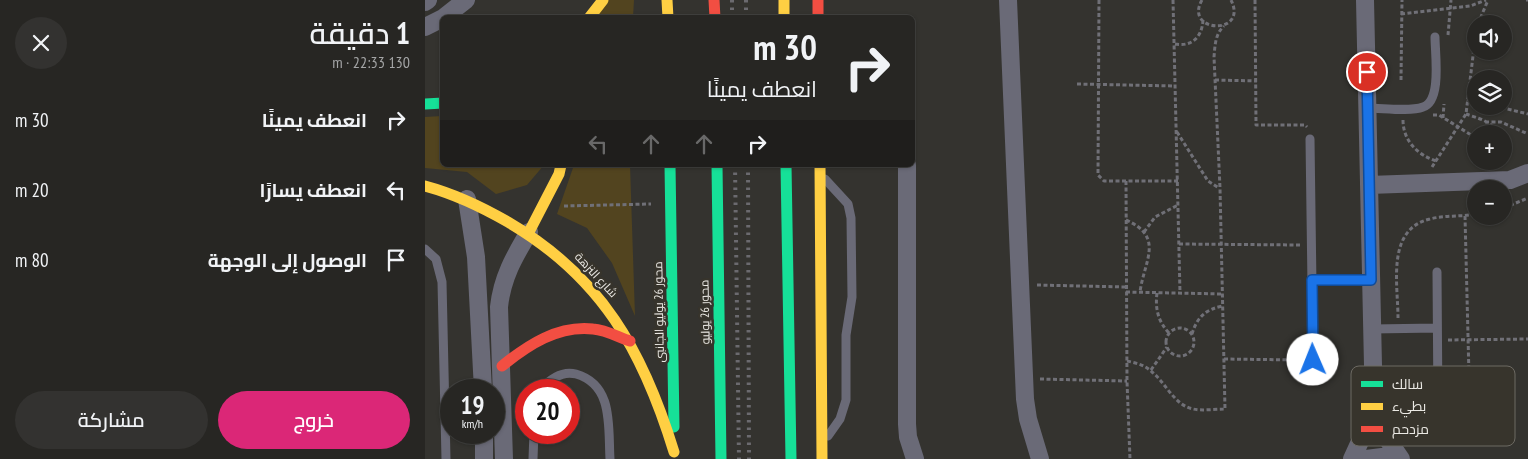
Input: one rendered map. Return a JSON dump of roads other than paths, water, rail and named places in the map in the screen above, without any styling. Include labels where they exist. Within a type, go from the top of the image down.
[{"type":"main road","points":[[591,15],[603,0]]},
{"type":"main road","points":[[667,0],[668,15]]},
{"type":"main road","points":[[714,0],[715,15]]},
{"type":"main road","points":[[784,0],[784,15]]},
{"type":"main road","points":[[425,104],[440,103]]},
{"type":"main road","points":[[529,232],[559,174],[561,167]]},
{"type":"main road","name":"محور 26 يوليو الجانبى","points":[[671,167],[674,456]]},
{"type":"main road","name":"محور 26 يوليو","points":[[717,167],[721,459]]},
{"type":"main road","points":[[786,167],[791,459]]},
{"type":"main road","points":[[820,168],[822,459]]},
{"type":"main road","name":"شارع النزهة","points":[[425,186],[467,200],[529,232],[558,255],[585,281],[609,310],[630,341],[655,395],[674,456]]},
{"type":"main road","points":[[502,366],[521,350],[547,335],[567,330],[593,329],[630,341]]},
{"type":"street","points":[[447,15],[466,0]]},
{"type":"street","points":[[1009,0],[1025,378],[1028,419],[1040,459]]},
{"type":"street","points":[[1365,0],[1373,366]]},
{"type":"street","points":[[425,27],[440,20]]},
{"type":"street","points":[[907,167],[907,430],[915,459]]},
{"type":"street","points":[[1369,184],[1510,180],[1528,173]]},
{"type":"street","points":[[467,200],[476,256],[482,379]]},
{"type":"street","points":[[504,459],[499,307],[509,267],[529,232]]},
{"type":"street","points":[[484,444],[484,459]]},
{"type":"street","points":[[1352,459],[1358,446]]},
{"type":"street","points":[[1392,446],[1401,459]]},
{"type":"street","points":[[1366,459],[1381,457],[1391,459]]},
{"type":"lane","points":[[1368,108],[1419,108],[1429,104],[1435,94],[1435,37]]},
{"type":"lane","points":[[1310,139],[1313,360]]},
{"type":"lane","points":[[820,168],[831,186],[848,204],[851,210],[852,298],[847,335],[846,400],[844,410],[835,427],[822,442]]},
{"type":"lane","points":[[425,249],[436,260],[442,282],[446,459]]},
{"type":"lane","points":[[1437,272],[1437,366]]},
{"type":"lane","points":[[1312,280],[1371,280]]},
{"type":"lane","points":[[1372,329],[1437,328]]},
{"type":"lane","points":[[551,379],[572,373],[587,377],[596,384],[603,394],[606,404],[610,459]]},
{"type":"lane","points":[[533,459],[534,444]]},
{"type":"railway","points":[[732,0],[732,15]]},
{"type":"railway","points":[[746,0],[746,15]]},
{"type":"railway","points":[[735,167],[739,459]]},
{"type":"railway","points":[[748,167],[749,459]]}]
